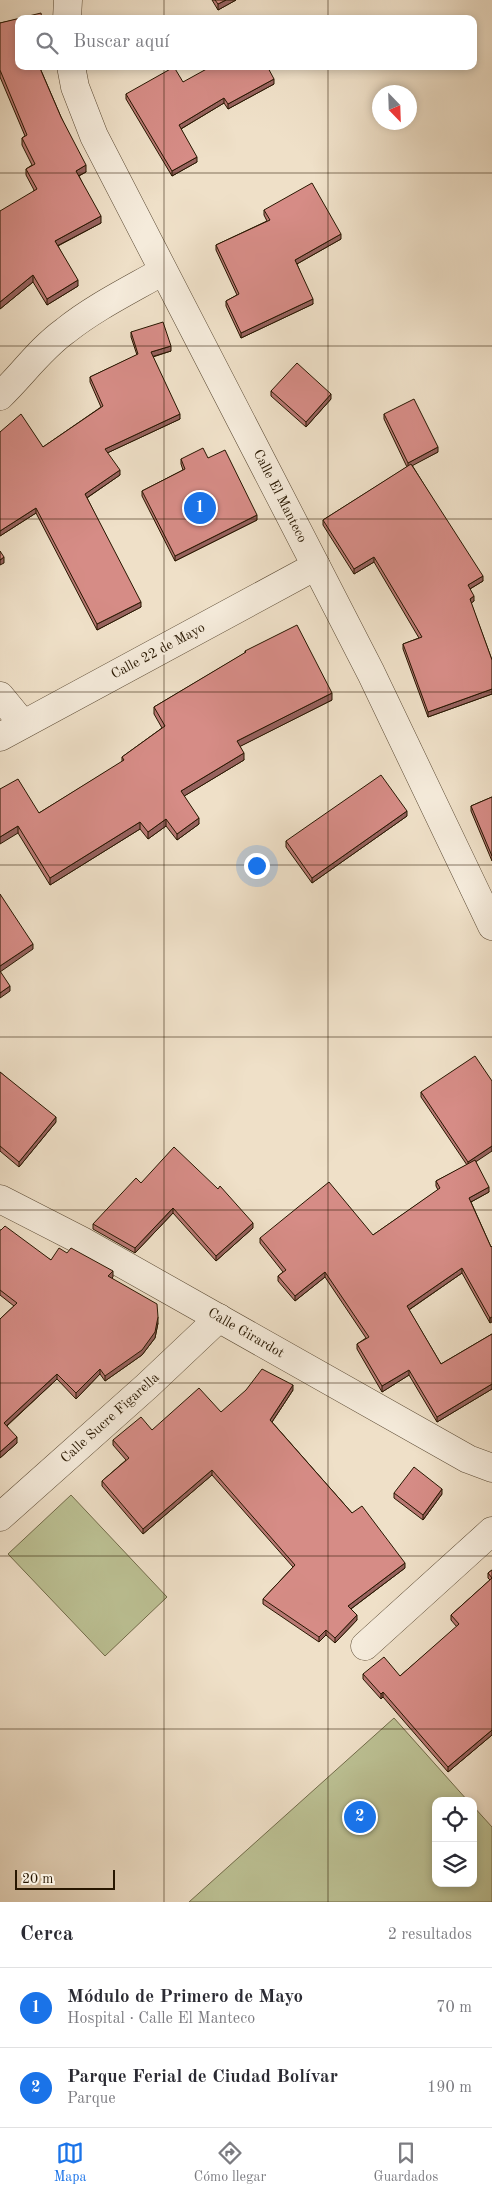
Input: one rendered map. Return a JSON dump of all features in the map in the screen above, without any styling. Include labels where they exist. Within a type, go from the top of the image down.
[{"type":"street","points":[[67,15],[68,0]]},
{"type":"street","name":"Calle El Manteco","points":[[72,70],[75,87],[94,136],[371,673],[492,926]]},
{"type":"street","points":[[0,396],[64,331],[96,309],[163,271]]},
{"type":"street","name":"Calle 22 de Mayo","points":[[11,731],[316,566]]},
{"type":"street","points":[[0,696],[11,731]]},
{"type":"street","name":"Calle Girardot","points":[[0,1199],[82,1240],[468,1459],[492,1468]]},
{"type":"street","name":"Calle Sucre Figarella","points":[[0,1517],[147,1386],[219,1318]]},
{"type":"street","points":[[365,1646],[492,1531]]},
{"type":"green space","points":[[71,1495],[167,1597],[105,1656],[8,1554]]},
{"type":"green space","points":[[394,1718],[464,1797],[432,1797],[432,1887],[477,1887],[477,1810],[492,1827],[492,1902],[189,1902]]},
{"type":"building","points":[[215,0],[226,0],[218,4]]},
{"type":"building","points":[[15,19],[15,70],[41,70],[61,117],[86,165],[76,171],[101,216],[55,241],[78,280],[47,299],[33,275],[0,302],[0,211],[37,189],[26,169],[35,164],[22,138],[27,135],[0,70],[0,23]]},
{"type":"building","points":[[169,70],[176,70],[183,82],[205,70],[269,70],[274,79],[228,104],[224,98],[179,125],[197,157],[172,171],[126,94]]},
{"type":"building","points":[[312,183],[341,234],[295,260],[313,299],[241,333],[226,301],[239,294],[216,245],[270,220],[264,210]]},
{"type":"building","points":[[163,322],[171,346],[151,352],[180,414],[105,449],[120,470],[85,494],[141,602],[97,624],[36,508],[0,531],[0,432],[21,414],[43,447],[103,406],[90,377],[138,354],[131,332]]},
{"type":"building","points":[[297,363],[331,394],[306,422],[271,391]]},
{"type":"building","points":[[414,399],[438,447],[408,463],[384,414]]},
{"type":"building","points":[[203,448],[208,458],[225,450],[257,515],[175,556],[142,491],[185,469],[181,459]]},
{"type":"building","points":[[411,464],[483,576],[468,585],[474,596],[470,599],[492,660],[492,689],[428,712],[403,644],[422,637],[374,557],[354,569],[323,520]]},
{"type":"building","points":[[0,551],[4,557],[0,560]]},
{"type":"building","points":[[297,625],[332,693],[237,741],[244,753],[181,791],[199,818],[177,834],[166,819],[148,832],[140,822],[50,878],[18,826],[0,837],[0,789],[18,779],[39,813],[124,760],[122,757],[165,726],[154,707],[245,651]]},
{"type":"building","points":[[381,775],[407,811],[312,878],[286,841]]},
{"type":"building","points":[[492,797],[492,856],[471,806]]},
{"type":"building","points":[[0,894],[33,944],[0,966]]},
{"type":"building","points":[[0,971],[10,986],[0,993]]},
{"type":"building","points":[[475,1056],[492,1081],[492,1146],[468,1162],[421,1092]]},
{"type":"building","points":[[0,1072],[56,1117],[19,1162],[0,1146]]},
{"type":"building","points":[[174,1147],[218,1189],[220,1186],[253,1223],[216,1256],[173,1208],[135,1248],[93,1224],[136,1178],[141,1183]]},
{"type":"building","points":[[475,1160],[489,1187],[469,1198],[492,1246],[492,1317],[490,1318],[462,1268],[407,1306],[441,1364],[492,1334],[492,1384],[437,1417],[409,1370],[382,1386],[357,1344],[369,1337],[325,1272],[295,1296],[278,1276],[286,1270],[260,1238],[329,1182],[373,1235],[440,1188],[436,1181]]},
{"type":"building","points":[[5,1226],[51,1260],[59,1248],[67,1253],[71,1248],[113,1271],[108,1276],[157,1304],[158,1317],[155,1332],[142,1350],[105,1376],[100,1369],[76,1393],[57,1374],[4,1423],[17,1437],[0,1452],[0,1319],[17,1303],[0,1290],[0,1230]]},
{"type":"building","points":[[262,1369],[293,1385],[270,1420],[352,1513],[362,1506],[405,1563],[348,1606],[357,1615],[335,1638],[326,1630],[319,1637],[263,1599],[295,1565],[212,1470],[143,1529],[102,1481],[129,1458],[113,1440],[141,1417],[152,1430],[199,1388],[221,1412],[246,1390]]},
{"type":"building","points":[[414,1467],[442,1489],[423,1515],[394,1493]]},
{"type":"building","points":[[492,1570],[492,1578],[488,1573]]},
{"type":"building","points":[[492,1578],[492,1730],[448,1767],[383,1692],[381,1694],[363,1674],[384,1657],[400,1676],[459,1624],[451,1615]]},
{"type":"place","name":"Módulo de Primero de Mayo","points":[[200,508]]},
{"type":"place","name":"Parque Ferial de Ciudad Bolívar","points":[[360,1817]]}]
